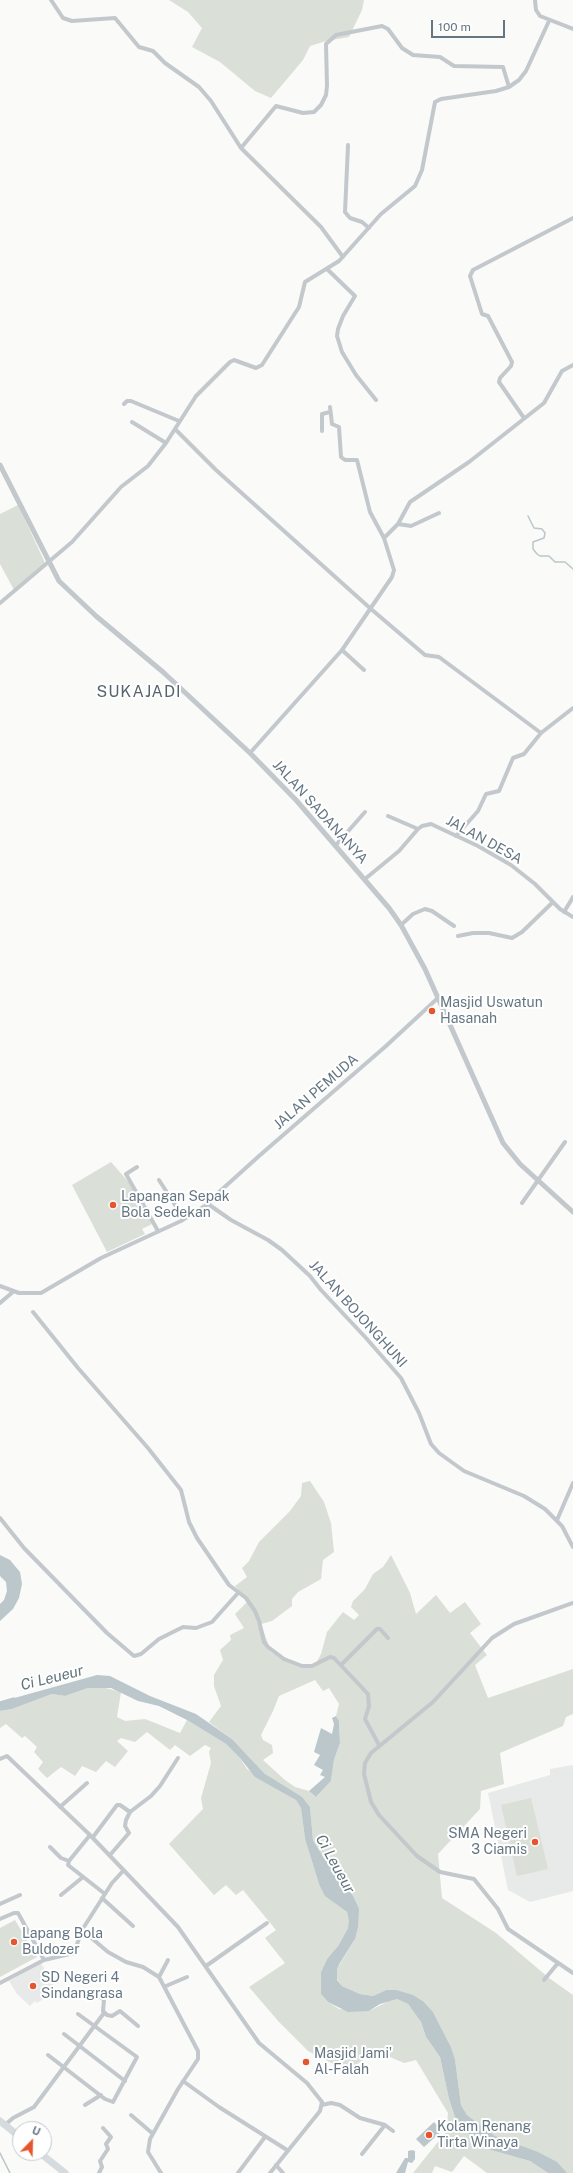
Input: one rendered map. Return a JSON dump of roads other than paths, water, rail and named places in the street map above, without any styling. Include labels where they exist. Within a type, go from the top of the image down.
[{"type":"highway","points":[[3,2123],[12,2130]]},
{"type":"highway","points":[[50,2161],[64,2173]]},
{"type":"street","points":[[51,0],[63,18],[72,21],[115,18],[139,47],[153,51],[165,63],[198,87],[211,101],[241,148],[321,227],[343,257]]},
{"type":"street","points":[[535,0],[538,14],[549,21],[573,29]]},
{"type":"street","points":[[0,603],[49,564],[90,524],[121,487],[148,466],[166,443],[196,396],[231,361],[237,361],[254,367],[262,365],[299,307],[305,282],[327,269],[343,257],[381,214],[415,186],[418,180],[435,102],[441,99],[491,92],[509,87],[524,75],[549,21]]},
{"type":"street","points":[[241,148],[276,106],[303,113],[318,109],[324,100],[327,91],[326,48],[328,41],[336,35],[378,26],[385,27],[402,48],[413,54],[440,57],[454,66],[503,67],[509,87]]},
{"type":"street","points":[[348,145],[345,212],[350,218],[360,221],[368,228]]},
{"type":"street","points":[[524,418],[499,382],[501,376],[511,366],[512,362],[488,316],[482,314],[470,276],[473,270],[573,218]]},
{"type":"street","points":[[327,269],[353,294],[338,329],[337,336],[342,352],[356,375],[376,400]]},
{"type":"street","points":[[384,538],[398,524],[408,505],[413,499],[469,462],[544,403],[562,371],[573,365]]},
{"type":"street","points":[[124,404],[127,401],[130,401],[179,421]]},
{"type":"street","points":[[250,754],[342,650],[392,577],[394,570],[384,538],[370,512],[357,460],[345,460],[341,457],[339,427],[332,424],[330,410],[322,414],[322,431]]},
{"type":"street","points":[[132,422],[166,443]]},
{"type":"street","points":[[175,429],[216,470],[370,609],[425,655],[439,657],[541,733]]},
{"type":"street","name":"JALAN SADANANYA","points":[[0,465],[54,574],[66,589],[158,668],[250,754],[336,845],[401,925],[439,997],[503,1143],[520,1164],[573,1212]]},
{"type":"street","points":[[398,524],[411,526],[439,513]]},
{"type":"street","points":[[342,650],[364,670]]},
{"type":"street","points":[[456,836],[478,811],[486,794],[499,791],[513,758],[524,754],[541,733],[573,708]]},
{"type":"street","points":[[336,845],[365,812]]},
{"type":"street","points":[[365,879],[399,851],[418,829],[388,816]]},
{"type":"street","name":"JALAN DESA","points":[[418,829],[422,826],[431,824],[511,865],[535,884],[552,903],[573,917]]},
{"type":"street","points":[[564,912],[573,897]]},
{"type":"street","points":[[458,936],[473,933],[489,933],[512,938],[522,932],[552,903]]},
{"type":"street","points":[[401,925],[413,914],[425,909],[432,911],[454,926]]},
{"type":"street","name":"JALAN PEMUDA","points":[[0,1286],[14,1291],[33,1294],[41,1293],[101,1258],[184,1219],[208,1204],[253,1161],[386,1046],[439,997]]},
{"type":"street","points":[[522,1203],[565,1142]]},
{"type":"street","points":[[136,1168],[126,1174],[158,1231]]},
{"type":"street","points":[[159,1180],[169,1193],[184,1219]]},
{"type":"street","name":"JALAN BOJONGHUNI","points":[[208,1204],[231,1220],[272,1243],[310,1276],[401,1378],[419,1413],[431,1444],[439,1453],[464,1471],[535,1502],[545,1508],[557,1520],[573,1547]]},
{"type":"street","points":[[0,1303],[14,1291]]},
{"type":"street","points":[[33,1312],[78,1368],[148,1448],[181,1490],[189,1522],[197,1538],[229,1585],[246,1598],[255,1611],[260,1621],[264,1642],[273,1652],[294,1664],[312,1666],[332,1656],[341,1664],[368,1694],[370,1706],[365,1719],[379,1745]]},
{"type":"street","points":[[557,1520],[573,1482]]},
{"type":"street","points":[[0,1518],[24,1548],[106,1633],[134,1656],[141,1654],[159,1639],[183,1626],[196,1628],[212,1622],[238,1593]]},
{"type":"street","points":[[573,1603],[514,1624],[492,1638],[433,1702],[379,1745],[368,1758],[364,1774],[368,1796],[379,1815],[418,1856],[430,1867],[446,1874],[471,1878],[477,1881],[498,1909],[508,1929],[573,1973]]},
{"type":"street","points":[[341,1664],[377,1629],[388,1638]]},
{"type":"street","points":[[0,1759],[7,1756],[91,1836],[110,1855],[123,1871],[169,1917],[206,1966],[238,2015],[259,2043],[307,2083],[322,2105]]},
{"type":"street","points":[[110,1855],[129,1834],[125,1826],[130,1812],[134,1811],[160,1786],[178,1758]]},
{"type":"street","points":[[60,1807],[87,1783]]},
{"type":"street","points":[[69,1861],[119,1804],[130,1812]]},
{"type":"street","points":[[50,1847],[61,1858],[69,1861]]},
{"type":"street","points":[[69,1861],[69,1865],[104,1896],[133,1926]]},
{"type":"street","points":[[0,1983],[44,1960],[74,1953],[82,1930],[104,1896],[123,1871]]},
{"type":"street","points":[[61,1895],[83,1877]]},
{"type":"street","points":[[0,1904],[20,1895]]},
{"type":"street","points":[[0,1919],[14,1913],[18,1914],[44,1960]]},
{"type":"street","points":[[206,1966],[267,1923]]},
{"type":"street","points":[[82,1930],[108,1952],[126,1962],[143,1967],[159,1976],[166,1986],[198,2051],[198,2060],[183,2081],[152,2133],[148,2152],[161,2173]]},
{"type":"street","points":[[159,1976],[168,1960]]},
{"type":"street","points":[[544,1980],[558,1963]]},
{"type":"street","points":[[166,1986],[187,1977]]},
{"type":"street","points":[[3,2123],[34,2107],[81,2046],[104,2013],[104,2000],[93,1992]]},
{"type":"street","points":[[104,2013],[109,2016],[120,2011],[138,2026]]},
{"type":"street","points":[[48,2055],[112,2102],[137,2058],[78,2014]]},
{"type":"street","points":[[64,2034],[125,2081]]},
{"type":"street","points":[[183,2081],[287,2150]]},
{"type":"street","points":[[85,2106],[101,2095]]},
{"type":"street","points":[[322,2105],[336,2104],[360,2118],[385,2125],[393,2131]]},
{"type":"street","points":[[270,2173],[287,2150],[320,2111],[322,2105]]},
{"type":"street","points":[[131,2115],[152,2133]]},
{"type":"street","points":[[362,2154],[385,2125]]},
{"type":"street","points":[[99,2173],[102,2167],[100,2161],[108,2149],[106,2144],[111,2137],[102,2128]]},
{"type":"street","points":[[238,2173],[265,2136]]},
{"type":"street","points":[[276,2165],[283,2173]]},
{"type":"waterway","points":[[528,516],[534,528],[542,529],[545,533],[544,538],[533,542],[533,549],[537,554],[540,556],[549,556],[555,562],[565,562],[573,569]]},
{"type":"waterway","name":"Ci Leueur","points":[[0,1702],[14,1698]]},
{"type":"waterway","points":[[0,2153],[10,2173]]},
{"type":"place","name":"Masjid Uswatun Hasanah","points":[[432,1011]]},
{"type":"place","name":"Lapangan Sepak Bola Sedekan","points":[[113,1205]]},
{"type":"place","name":"SMA Negeri 3 Ciamis","points":[[535,1842]]},
{"type":"place","name":"Lapang Bola Buldozer","points":[[14,1942]]},
{"type":"place","name":"SD Negeri 4 Sindangrasa","points":[[33,1986]]},
{"type":"place","name":"Masjid Jami' Al-Falah","points":[[306,2062]]},
{"type":"place","name":"Kolam Renang Tirta Winaya","points":[[429,2135]]},
{"type":"district","name":"SUKAJADI","points":[[139,692]]}]
